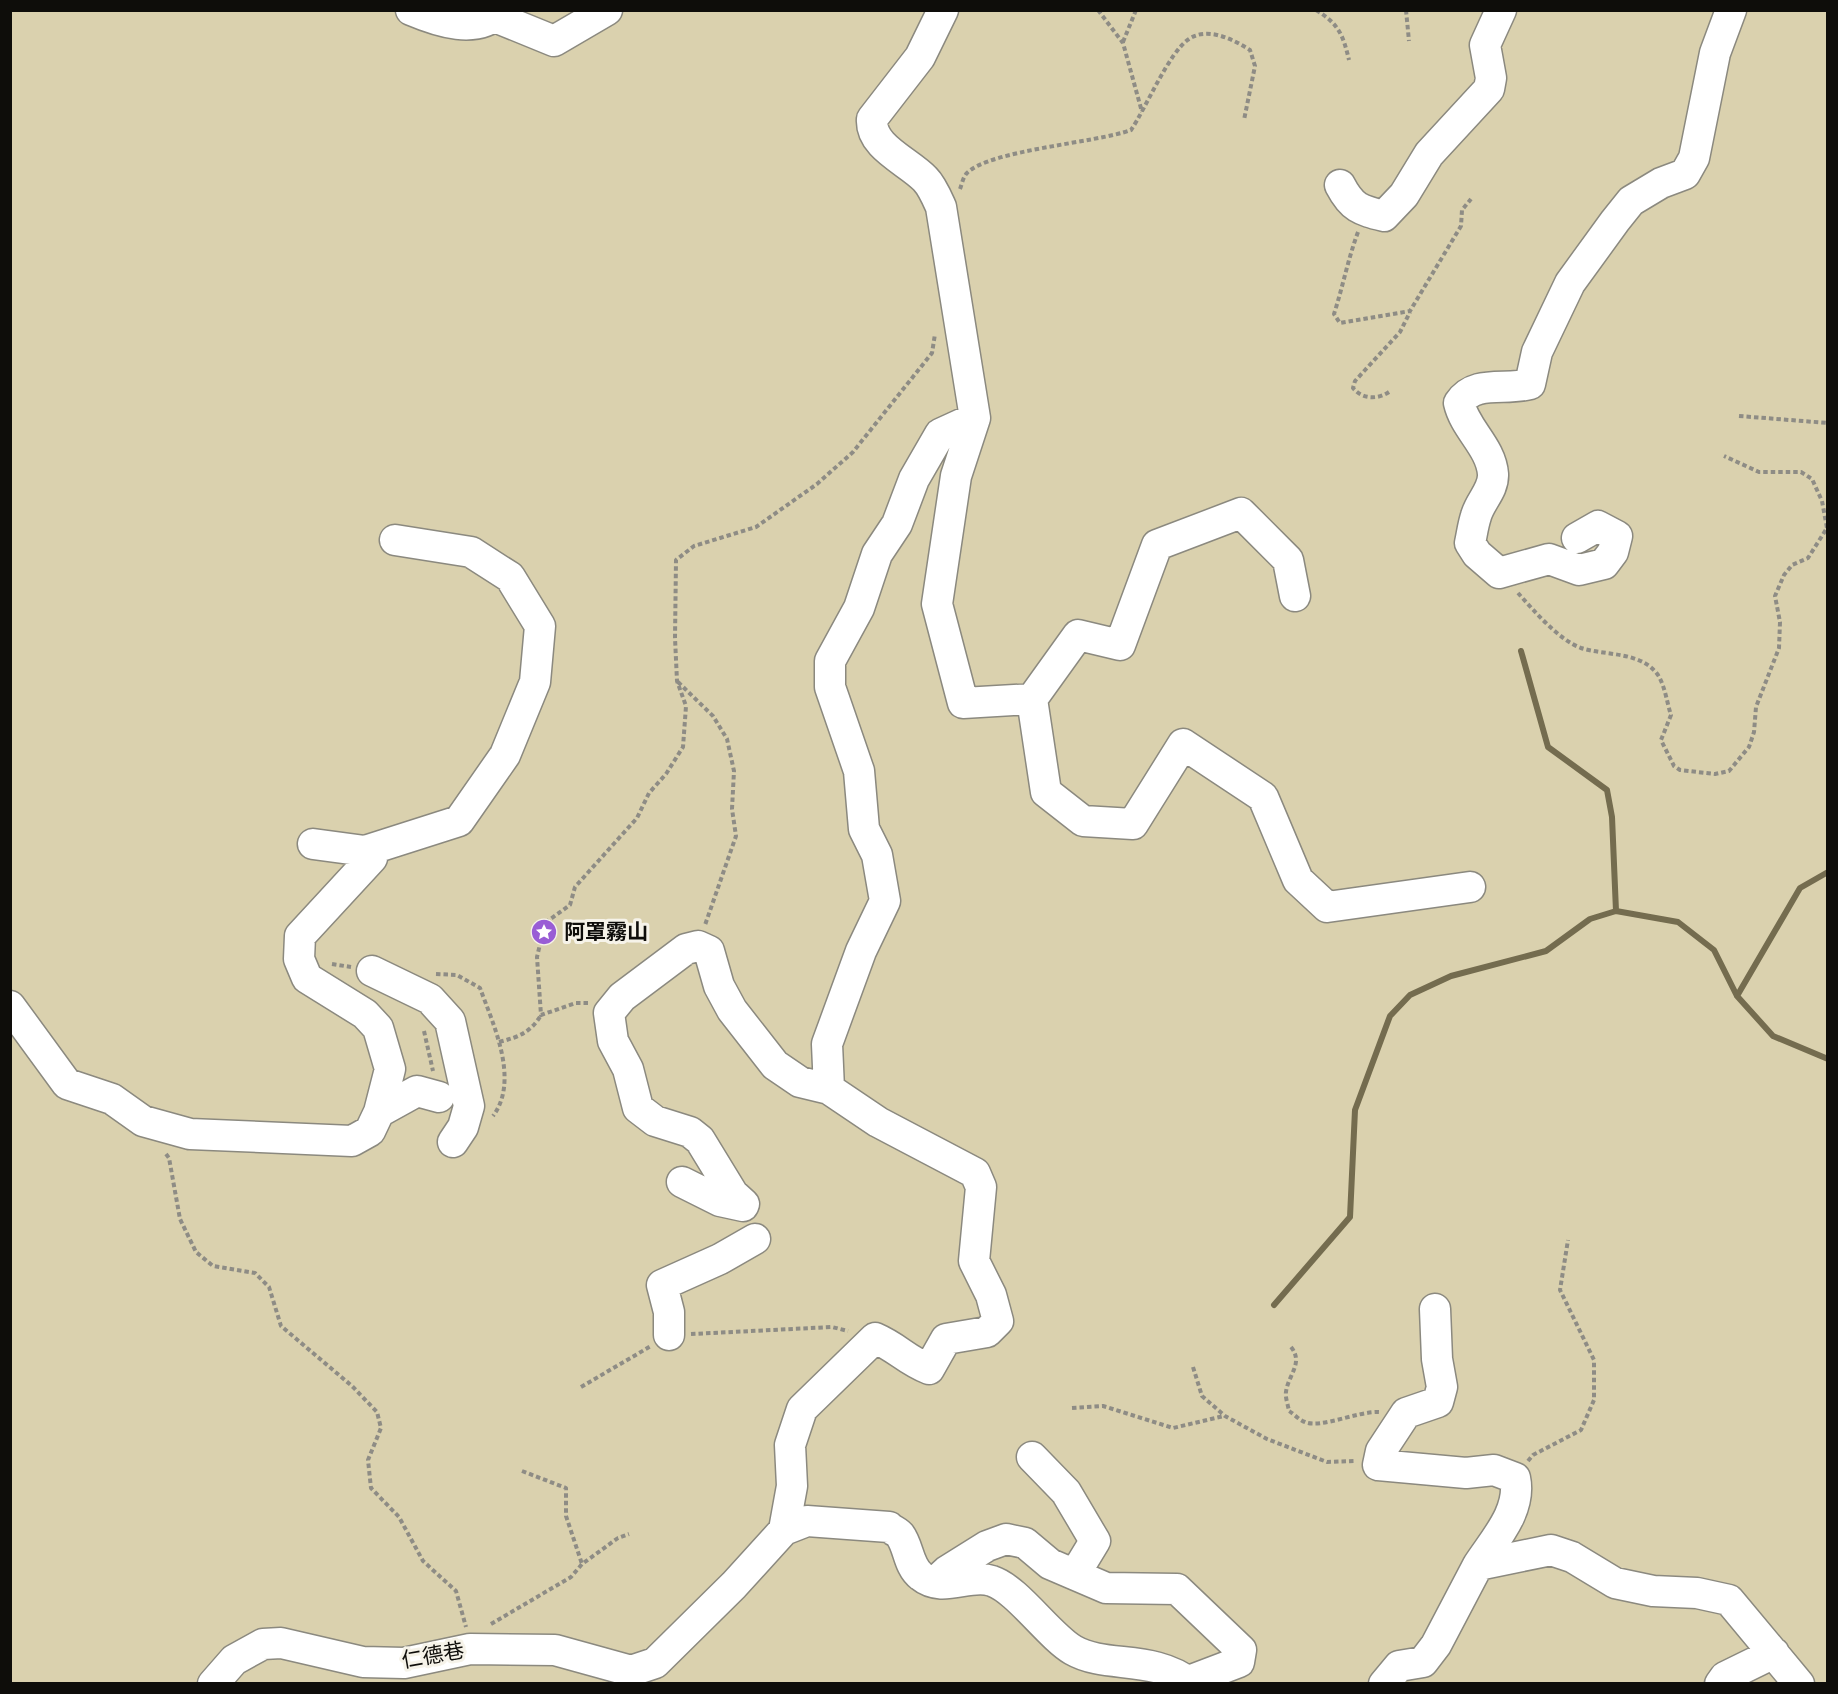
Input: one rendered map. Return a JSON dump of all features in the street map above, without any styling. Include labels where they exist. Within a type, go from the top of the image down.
[{"type":"street","points":[[411,10],[443,24],[469,24],[498,14],[555,41],[607,10]]},
{"type":"street","points":[[943,10],[920,57],[872,119],[871,130],[878,140],[927,180],[941,207],[954,300],[975,418],[956,476],[950,533],[937,604],[963,703],[1032,699]]},
{"type":"street","points":[[1341,185],[1347,197],[1359,210],[1384,216],[1404,195],[1430,154],[1489,89],[1491,78],[1485,45],[1502,10]]},
{"type":"street","points":[[1577,538],[1598,526],[1617,536],[1613,552],[1604,564],[1579,570],[1549,559],[1499,573],[1477,554],[1470,543],[1476,514],[1491,488],[1493,474],[1487,454],[1462,416],[1459,404],[1466,393],[1480,388],[1519,387],[1530,384],[1537,352],[1570,282],[1615,221],[1631,201],[1661,183],[1685,174],[1694,158],[1715,53],[1731,10]]},
{"type":"street","points":[[829,1089],[827,1044],[861,951],[885,901],[877,855],[864,829],[859,771],[830,687],[830,661],[859,608],[877,554],[897,524],[914,479],[940,434],[975,418]]},
{"type":"street","points":[[1295,596],[1288,560],[1241,513],[1157,545],[1120,645],[1078,635],[1032,699],[1046,792],[1083,821],[1133,824],[1183,744],[1263,797],[1298,880],[1327,907],[1470,887]]},
{"type":"street","points":[[313,844],[365,851],[459,821],[506,755],[535,682],[540,626],[510,577],[471,552],[395,540]]},
{"type":"street","points":[[10,1006],[67,1084],[112,1099],[143,1121],[190,1134],[352,1141],[370,1131],[379,1112],[390,1069],[378,1028],[365,1014],[307,978],[298,959],[300,936],[372,858],[365,851]]},
{"type":"street","points":[[682,1182],[720,1201],[743,1206],[744,1204],[727,1185],[700,1140],[690,1132],[655,1121],[638,1108],[628,1069],[613,1041],[609,1013],[622,997],[686,949],[698,946],[709,951],[719,986],[732,1010],[775,1065],[800,1082],[829,1089],[878,1122],[975,1173],[981,1187],[974,1261],[991,1295],[998,1321],[987,1332],[946,1340],[929,1369],[908,1361],[895,1346],[874,1338],[802,1409],[790,1445],[792,1486],[783,1530]]},
{"type":"street","points":[[372,971],[430,999],[450,1021],[469,1106],[463,1127],[453,1142]]},
{"type":"street","points":[[379,1112],[417,1091],[439,1097]]},
{"type":"street","points":[[669,1335],[669,1312],[662,1285],[720,1259],[755,1239]]},
{"type":"street","points":[[1384,1683],[1399,1666],[1423,1662],[1436,1645],[1478,1565],[1515,1506],[1517,1489],[1515,1478],[1494,1470],[1466,1473],[1378,1465],[1381,1450],[1406,1413],[1438,1402],[1442,1387],[1437,1359],[1435,1310]]},
{"type":"street","points":[[1032,1457],[1066,1492],[1095,1541],[1076,1574]]},
{"type":"street","points":[[636,1677],[655,1663],[734,1585],[783,1530],[807,1521],[889,1527],[900,1535],[909,1559],[921,1576],[935,1582],[946,1585],[975,1579],[993,1581],[1073,1650],[1099,1657],[1151,1664],[1190,1682],[1239,1662],[1241,1650],[1176,1589],[1106,1588],[1050,1563],[1025,1543],[1006,1539],[987,1546],[947,1571],[935,1582]]},
{"type":"street","points":[[1478,1565],[1551,1550],[1572,1557],[1615,1583],[1653,1591],[1696,1593],[1729,1600],[1799,1683]]},
{"type":"street","name":"仁德巷","points":[[213,1683],[234,1660],[263,1644],[281,1643],[363,1662],[404,1663],[470,1648],[555,1650],[636,1677]]},
{"type":"street","points":[[1720,1683],[1725,1677],[1774,1653]]},
{"type":"path","points":[[1098,10],[1123,43],[1142,113]]},
{"type":"path","points":[[1123,43],[1136,10]]},
{"type":"path","points":[[1316,10],[1327,17],[1342,34],[1349,60]]},
{"type":"path","points":[[1406,10],[1409,41]]},
{"type":"path","points":[[941,207],[955,201],[966,174],[980,164],[1038,149],[1112,137],[1131,130],[1174,55],[1190,38],[1208,34],[1230,37],[1250,50],[1255,66],[1244,120]]},
{"type":"path","points":[[1389,392],[1373,398],[1359,394],[1353,388],[1355,381],[1400,332],[1461,225],[1462,210],[1471,200]]},
{"type":"path","points":[[1384,216],[1362,222],[1347,262],[1346,277],[1334,314],[1341,323],[1410,311]]},
{"type":"path","points":[[542,1015],[537,957],[545,923],[570,905],[575,887],[637,818],[650,793],[666,774],[683,747],[686,706],[677,681],[676,560],[694,546],[756,527],[780,513],[853,452],[932,353],[936,326],[954,300]]},
{"type":"path","points":[[1739,416],[1827,423]]},
{"type":"path","points":[[1499,573],[1545,622],[1580,647],[1633,658],[1648,665],[1659,677],[1671,715],[1661,740],[1674,766],[1680,771],[1715,774],[1729,771],[1749,747],[1756,707],[1779,648],[1780,622],[1775,596],[1784,575],[1792,565],[1808,558],[1827,528],[1821,501],[1812,478],[1801,472],[1759,472],[1724,456]]},
{"type":"path","points":[[677,681],[713,716],[727,739],[734,771],[732,809],[736,836],[698,946]]},
{"type":"path","points":[[500,1042],[519,1037],[534,1026],[542,1015],[576,1003],[597,1003],[609,1013]]},
{"type":"path","points":[[143,1121],[169,1158],[180,1219],[196,1252],[213,1266],[255,1273],[269,1287],[281,1326],[352,1386],[377,1412],[381,1428],[368,1460],[370,1488],[399,1517],[423,1561],[456,1591],[470,1648]]},
{"type":"path","points":[[1515,1478],[1533,1455],[1581,1430],[1594,1400],[1594,1360],[1560,1290],[1568,1240]]},
{"type":"path","points":[[581,1387],[669,1335],[832,1327],[874,1338]]},
{"type":"path","points":[[1291,1347],[1296,1353],[1297,1362],[1285,1392],[1289,1411],[1305,1423],[1322,1424],[1363,1411],[1406,1413]]},
{"type":"path","points":[[1192,1368],[1202,1396],[1225,1416],[1267,1439],[1327,1462],[1354,1461],[1378,1465]]},
{"type":"path","points":[[1072,1408],[1103,1406],[1173,1428],[1225,1416]]},
{"type":"path","points":[[522,1471],[566,1488],[566,1516],[582,1564]]},
{"type":"path","points":[[470,1648],[479,1630],[571,1577],[582,1564],[618,1538],[629,1534]]},
{"type":"shaded area","points":[[11,11],[1827,11],[1827,1683],[11,1683]]},
{"type":"waterway","points":[[1521,651],[1548,747],[1607,790],[1612,817],[1616,911]]},
{"type":"waterway","points":[[1737,996],[1800,888],[1828,872]]},
{"type":"waterway","points":[[1274,1305],[1350,1217],[1355,1110],[1390,1016],[1410,995],[1451,976],[1546,951],[1590,919],[1616,911],[1678,922],[1714,950],[1737,996],[1773,1036],[1828,1059]]},
{"type":"place","name":"阿罩霧山","points":[[544,932]]}]
